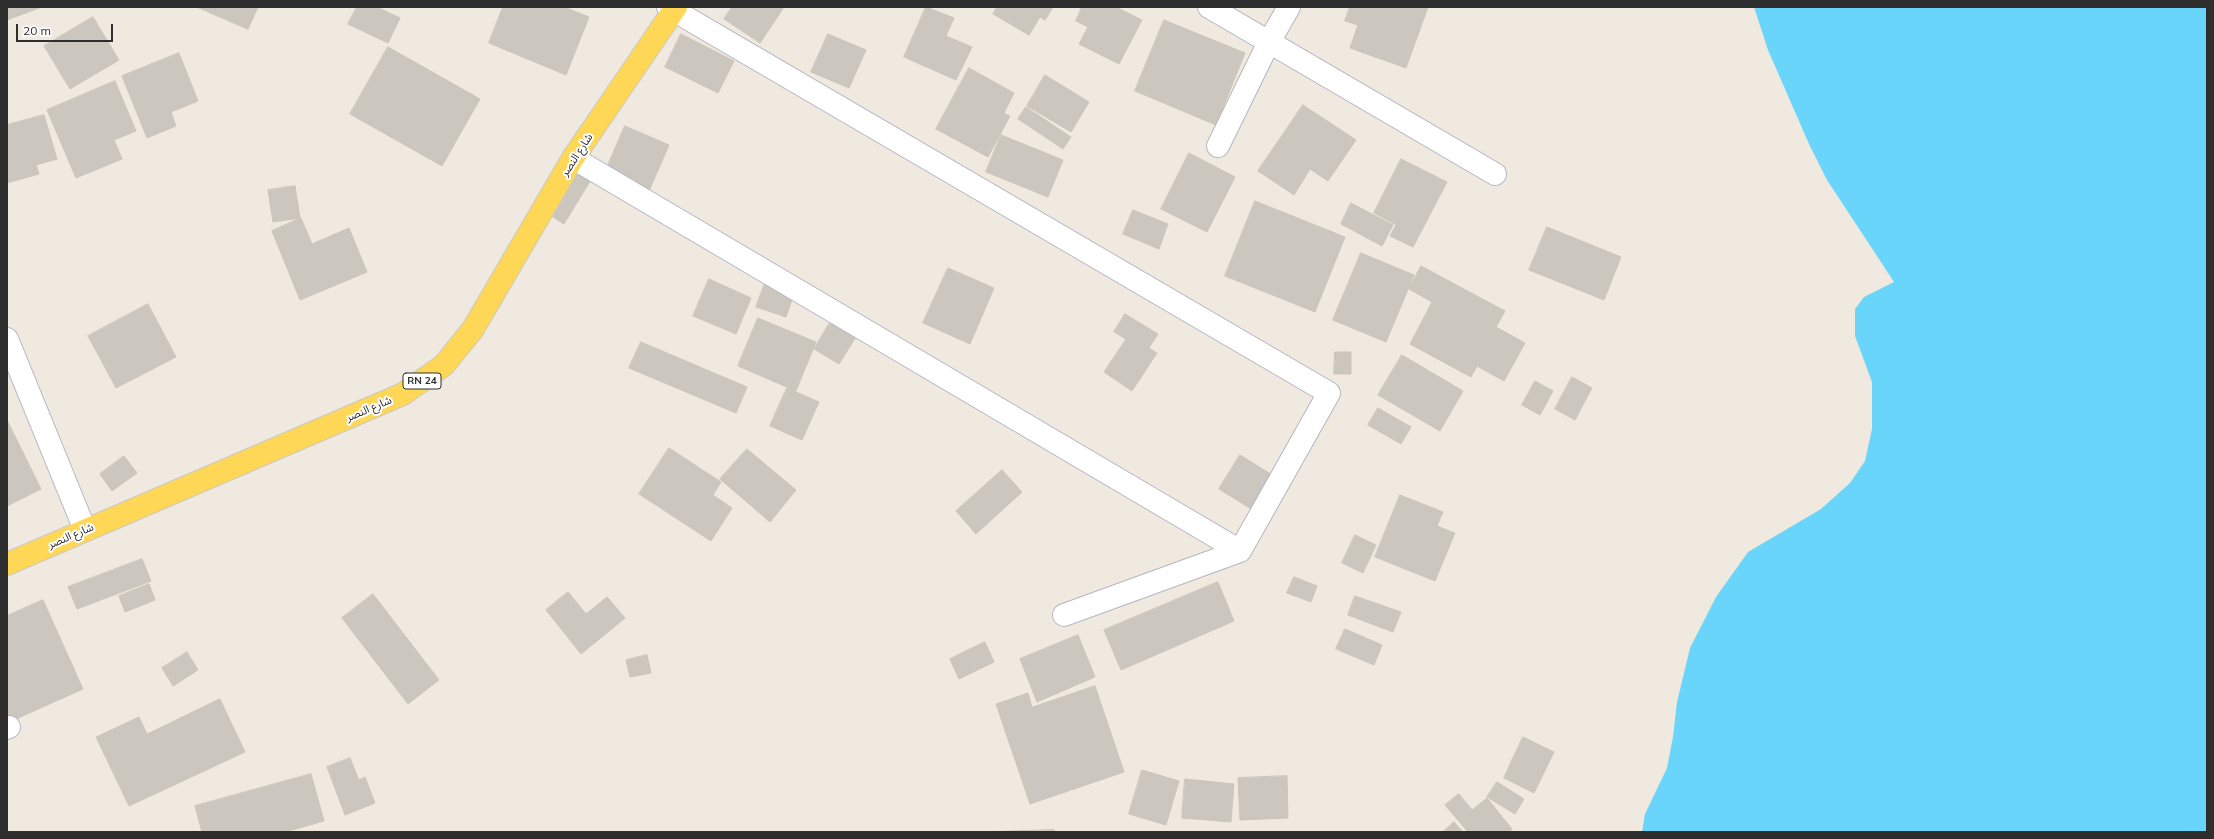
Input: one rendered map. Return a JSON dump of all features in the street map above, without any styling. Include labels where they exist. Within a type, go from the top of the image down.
[{"type":"main road","name":"شارع النصر","points":[[7,564],[403,394],[444,365],[473,329],[573,158],[672,8]]},
{"type":"street","points":[[1209,7],[1495,174]]},
{"type":"street","points":[[1218,146],[1269,42],[1289,7]]},
{"type":"street","points":[[672,8],[1329,393],[1240,551],[1064,615]]},
{"type":"street","points":[[573,158],[1240,551]]},
{"type":"street","points":[[7,339],[85,530]]},
{"type":"water","points":[[1754,7],[2207,7],[2207,832],[1642,832],[1645,814],[1667,768],[1673,737],[1677,702],[1690,648],[1716,597],[1748,552],[1821,509],[1850,483],[1865,461],[1872,429],[1872,382],[1855,336],[1855,309],[1864,297],[1894,282],[1827,180],[1809,144],[1768,50]]},
{"type":"building","points":[[7,7],[42,7],[7,20]]},
{"type":"building","points":[[197,7],[258,7],[248,29]]},
{"type":"building","points":[[357,7],[377,7],[400,18],[388,43],[348,24]]},
{"type":"building","points":[[503,7],[564,7],[589,17],[566,75],[489,43]]},
{"type":"building","points":[[732,7],[784,7],[760,43],[724,19]]},
{"type":"building","points":[[926,7],[954,18],[946,36],[972,47],[956,80],[904,57]]},
{"type":"building","points":[[997,7],[1053,7],[1045,20],[1040,17],[1029,35],[993,14]]},
{"type":"building","points":[[1082,7],[1116,7],[1142,20],[1119,64],[1079,44],[1088,27],[1076,21]]},
{"type":"building","points":[[1350,7],[1428,7],[1406,68],[1350,48],[1358,25],[1345,21]]},
{"type":"building","points":[[93,17],[119,60],[70,89],[44,46]]},
{"type":"building","points":[[1164,20],[1245,53],[1216,125],[1135,91]]},
{"type":"building","points":[[681,34],[734,61],[718,93],[665,67]]},
{"type":"building","points":[[828,34],[866,50],[849,88],[811,72]]},
{"type":"building","points":[[388,47],[480,99],[442,166],[350,114]]},
{"type":"building","points":[[179,53],[198,101],[171,112],[176,126],[147,138],[122,76]]},
{"type":"building","points":[[969,68],[1014,93],[1004,113],[1010,116],[988,157],[936,129]]},
{"type":"building","points":[[1045,75],[1089,102],[1071,132],[1027,106]]},
{"type":"building","points":[[115,81],[136,131],[114,140],[122,159],[76,178],[47,110]]},
{"type":"building","points":[[1303,105],[1356,140],[1328,181],[1310,169],[1294,195],[1258,171]]},
{"type":"building","points":[[1026,107],[1071,137],[1063,149],[1018,119]]},
{"type":"building","points":[[44,115],[57,159],[36,165],[39,174],[7,183],[7,125]]},
{"type":"building","points":[[625,126],[669,145],[649,191],[605,172]]},
{"type":"building","points":[[1001,135],[1063,160],[1048,197],[986,172]]},
{"type":"building","points":[[1189,153],[1235,177],[1207,232],[1161,209]]},
{"type":"building","points":[[1401,159],[1447,182],[1413,247],[1390,236],[1396,225],[1374,213]]},
{"type":"building","points":[[578,169],[592,178],[564,224],[550,215]]},
{"type":"building","points":[[295,186],[300,218],[273,222],[268,190]]},
{"type":"building","points":[[1255,201],[1345,237],[1315,312],[1225,276]]},
{"type":"building","points":[[1351,203],[1393,225],[1382,246],[1341,224]]},
{"type":"building","points":[[1133,210],[1168,224],[1159,249],[1123,234]]},
{"type":"building","points":[[301,218],[312,244],[349,228],[367,272],[300,300],[272,231]]},
{"type":"building","points":[[1547,227],[1621,257],[1604,300],[1529,270]]},
{"type":"building","points":[[1361,253],[1414,275],[1386,342],[1333,320]]},
{"type":"building","points":[[1421,266],[1505,311],[1496,327],[1525,343],[1504,381],[1477,366],[1471,377],[1410,344],[1432,302],[1409,289]]},
{"type":"building","points":[[948,268],[994,288],[970,344],[923,323]]},
{"type":"building","points":[[709,279],[751,298],[736,334],[693,316]]},
{"type":"building","points":[[765,283],[794,294],[786,317],[756,307]]},
{"type":"building","points":[[148,304],[176,357],[116,388],[88,336]]},
{"type":"building","points":[[1125,314],[1158,334],[1149,348],[1157,353],[1132,391],[1104,372],[1126,339],[1114,332]]},
{"type":"building","points":[[834,316],[859,332],[839,364],[814,349]]},
{"type":"building","points":[[758,318],[816,342],[796,391],[738,366]]},
{"type":"building","points":[[641,342],[747,387],[736,413],[629,368]]},
{"type":"building","points":[[1335,352],[1351,352],[1351,374],[1334,374]]},
{"type":"building","points":[[1402,355],[1463,391],[1440,431],[1378,395]]},
{"type":"building","points":[[1572,377],[1592,388],[1575,420],[1555,409]]},
{"type":"building","points":[[1535,381],[1553,391],[1540,415],[1522,405]]},
{"type":"building","points":[[787,388],[819,402],[802,440],[770,426]]},
{"type":"building","points":[[1378,408],[1411,427],[1401,444],[1368,425]]},
{"type":"building","points":[[7,420],[41,489],[7,506]]},
{"type":"building","points":[[669,448],[721,482],[713,495],[732,508],[711,541],[639,494]]},
{"type":"building","points":[[747,449],[796,490],[770,522],[720,479]]},
{"type":"building","points":[[1240,455],[1277,478],[1256,512],[1219,489]]},
{"type":"building","points":[[124,456],[137,473],[112,491],[100,474]]},
{"type":"building","points":[[1002,470],[1022,492],[976,534],[956,511]]},
{"type":"building","points":[[1400,495],[1443,512],[1437,526],[1455,533],[1435,581],[1375,557]]},
{"type":"building","points":[[1355,535],[1376,545],[1363,573],[1342,563]]},
{"type":"building","points":[[142,559],[151,581],[77,609],[68,587]]},
{"type":"building","points":[[1294,577],[1317,586],[1311,602],[1287,593]]},
{"type":"building","points":[[1218,582],[1234,621],[1121,670],[1104,630]]},
{"type":"building","points":[[149,584],[155,600],[125,612],[119,596]]},
{"type":"building","points":[[568,592],[586,614],[607,597],[625,618],[581,654],[546,610]]},
{"type":"building","points":[[373,594],[439,680],[408,704],[342,618]]},
{"type":"building","points":[[1355,596],[1401,612],[1393,632],[1348,615]]},
{"type":"building","points":[[43,600],[83,689],[7,723],[7,616]]},
{"type":"building","points":[[1345,629],[1382,645],[1374,665],[1336,649]]},
{"type":"building","points":[[1078,635],[1095,677],[1037,702],[1020,659]]},
{"type":"building","points":[[985,642],[994,662],[959,679],[950,659]]},
{"type":"building","points":[[187,652],[198,670],[173,686],[162,668]]},
{"type":"building","points":[[647,655],[651,673],[630,677],[626,660]]},
{"type":"building","points":[[1095,686],[1124,772],[1030,804],[996,704],[1028,693],[1032,707]]},
{"type":"building","points":[[220,699],[245,752],[129,806],[96,737],[139,717],[147,734]]},
{"type":"building","points":[[1523,737],[1554,752],[1534,793],[1504,778]]},
{"type":"building","points":[[350,758],[359,780],[365,777],[375,803],[345,815],[327,767]]},
{"type":"building","points":[[1142,770],[1179,781],[1166,825],[1129,814]]},
{"type":"building","points":[[311,774],[324,821],[285,832],[202,832],[195,806]]},
{"type":"building","points":[[1287,776],[1288,818],[1240,820],[1238,778]]},
{"type":"building","points":[[1185,779],[1234,784],[1231,822],[1182,818]]},
{"type":"building","points":[[1497,782],[1524,799],[1515,814],[1487,797]]},
{"type":"building","points":[[1459,794],[1472,810],[1487,798],[1512,829],[1509,832],[1468,832],[1445,805]]},
{"type":"building","points":[[1454,822],[1463,832],[1443,832]]},
{"type":"building","points":[[1054,830],[1055,832],[979,832]]}]
